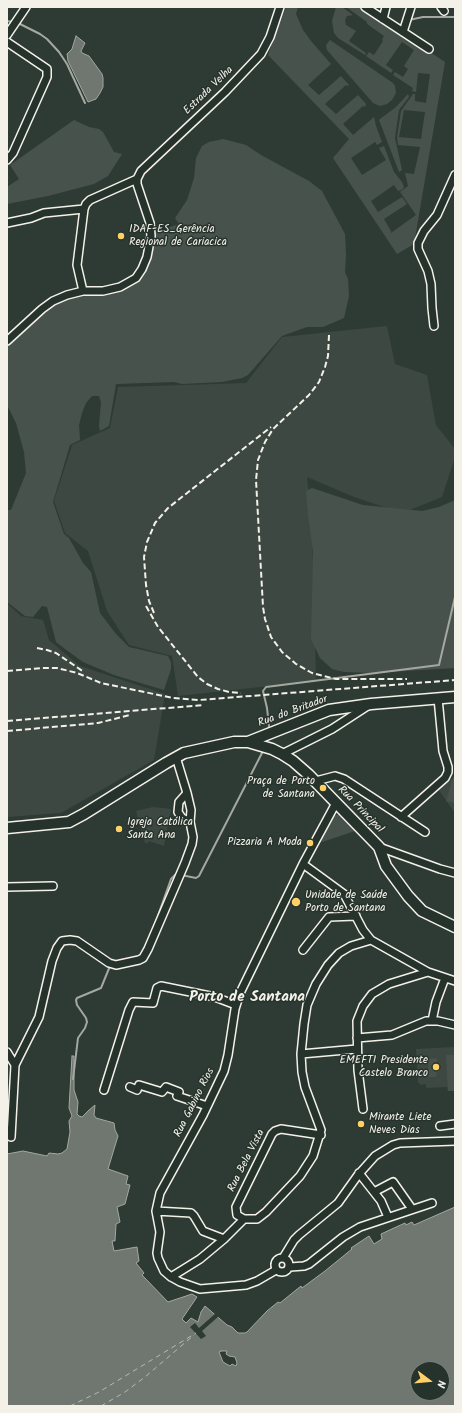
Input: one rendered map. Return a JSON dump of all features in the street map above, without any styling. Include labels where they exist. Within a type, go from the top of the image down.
[{"type":"street","points":[[7,35],[26,7]]},
{"type":"street","name":"Estrada Velha","points":[[137,179],[141,171],[225,92],[261,54],[270,37],[280,7]]},
{"type":"street","points":[[365,7],[429,49]]},
{"type":"street","points":[[383,19],[386,7]]},
{"type":"street","points":[[403,32],[412,7]]},
{"type":"street","points":[[7,42],[48,69],[47,77],[13,153],[7,160]]},
{"type":"street","points":[[434,326],[432,284],[418,249],[418,243],[424,231],[437,214],[455,175]]},
{"type":"street","points":[[7,341],[42,309],[53,302],[83,291],[103,291],[120,287],[136,278],[147,257],[151,236],[150,223],[137,179],[90,200],[86,204],[84,209],[77,265],[83,291]]},
{"type":"street","points":[[7,223],[31,218],[44,213],[84,209]]},
{"type":"street","name":"Rua do Britador","points":[[248,742],[329,710],[371,704],[455,697]]},
{"type":"street","points":[[401,816],[445,778],[448,772],[448,766],[443,751],[438,698]]},
{"type":"street","name":"Rua do Britador","points":[[282,754],[332,729],[371,704]]},
{"type":"street","points":[[7,828],[69,822],[176,757],[199,749],[234,742],[248,742]]},
{"type":"street","name":"Rua Principal","points":[[248,742],[272,749],[293,761],[316,782],[379,847],[386,866],[408,896],[422,911],[455,927]]},
{"type":"street","points":[[11,1137],[15,1066],[39,1017],[56,948],[62,942],[70,940],[77,941],[109,963],[116,965],[139,960],[146,954],[192,844],[193,837],[190,822],[191,810],[176,757]]},
{"type":"street","points":[[316,782],[331,777],[339,777],[373,797],[425,832]]},
{"type":"street","points":[[187,793],[179,802],[178,812],[182,818],[190,822]]},
{"type":"street","name":"Rua Gabino Rios","points":[[170,1277],[164,1271],[157,1253],[160,1232],[156,1211],[162,1188],[207,1106],[225,1067],[236,1005],[243,986],[336,803]]},
{"type":"street","points":[[379,847],[440,869],[455,872]]},
{"type":"street","points":[[304,864],[344,894],[363,930],[371,940],[428,972],[455,981]]},
{"type":"street","points":[[7,887],[53,886]]},
{"type":"street","points":[[303,950],[329,917],[356,916]]},
{"type":"street","points":[[170,1277],[200,1259],[244,1220],[253,1220],[260,1217],[300,1176],[313,1156],[321,1135],[320,1126],[304,1079],[301,1054],[307,1005],[316,984],[328,965],[339,953],[351,946],[371,940]]},
{"type":"street","points":[[363,1109],[358,1070],[357,1021],[363,1006],[372,994],[388,984],[428,972]]},
{"type":"street","points":[[432,1021],[436,1002],[445,978]]},
{"type":"street","points":[[104,1090],[129,1010],[133,1002],[153,1003],[157,988],[161,986],[215,997],[236,1005]]},
{"type":"street","points":[[357,1038],[392,1035],[426,1021],[455,1025]]},
{"type":"street","points":[[301,1054],[357,1049]]},
{"type":"street","points":[[7,1052],[15,1066]]},
{"type":"street","points":[[130,1087],[137,1090],[139,1085],[162,1092],[166,1087],[179,1092],[177,1096],[207,1106]]},
{"type":"street","points":[[440,1126],[455,1124]]},
{"type":"street","name":"Rua Bela Vista","points":[[244,1220],[238,1215],[236,1207],[272,1134],[281,1129],[321,1135]]},
{"type":"street","points":[[276,1270],[275,1265],[277,1260],[283,1258],[299,1235],[338,1203],[360,1173],[375,1156],[393,1145],[455,1141]]},
{"type":"street","points":[[360,1173],[381,1201],[388,1217]]},
{"type":"street","points":[[374,1192],[393,1182],[412,1209]]},
{"type":"street","points":[[170,1277],[200,1289],[246,1285],[257,1281],[266,1274],[276,1270],[282,1273],[293,1267],[309,1264],[343,1237],[360,1227],[432,1203]]},
{"type":"street","points":[[156,1211],[191,1213],[203,1231],[224,1239]]},
{"type":"street","points":[[283,1258],[293,1267]]},
{"type":"shaded area","points":[[286,7],[298,7],[296,14],[303,30],[331,64],[308,85],[319,95],[341,76],[349,85],[346,85],[325,104],[336,114],[358,95],[366,104],[365,107],[363,106],[343,124],[353,135],[374,117],[382,142],[377,145],[375,142],[351,158],[362,175],[386,160],[379,148],[384,146],[394,172],[402,182],[404,187],[402,190],[398,191],[394,185],[371,201],[378,212],[402,197],[407,204],[384,219],[391,233],[416,215],[400,192],[408,186],[405,173],[414,174],[420,147],[398,145],[397,137],[401,111],[413,94],[415,94],[415,101],[426,103],[430,74],[418,73],[416,92],[412,91],[413,88],[393,75],[395,72],[403,77],[408,69],[404,66],[414,50],[402,42],[386,65],[393,70],[391,73],[366,56],[369,52],[374,55],[383,41],[384,36],[346,7],[362,7],[445,62],[414,244],[397,254],[333,158],[349,139],[268,55]],"holes":[[[404,110],[425,112],[421,139],[399,137]]]},
{"type":"shaded area","points":[[336,7],[342,7],[353,15],[347,16],[345,20],[346,25],[356,31],[349,41],[366,53],[365,55],[338,38],[334,33],[332,21]]},
{"type":"shaded area","points":[[76,36],[85,43],[81,51],[82,53],[89,56],[102,74],[103,78],[103,87],[100,93],[96,99],[88,102],[68,61],[67,54],[72,49]]},
{"type":"shaded area","points":[[330,40],[393,83],[396,93],[392,100],[387,104],[380,106],[373,103],[327,50],[326,45]]},
{"type":"shaded area","points":[[408,94],[409,97],[399,110],[395,138],[402,170],[399,172],[379,120],[396,107]]},
{"type":"shaded area","points":[[74,120],[89,127],[99,129],[103,132],[114,152],[122,154],[108,176],[94,184],[48,196],[7,204],[7,187],[19,179],[10,165]]},
{"type":"shaded area","points":[[223,139],[246,145],[261,155],[309,181],[322,191],[345,234],[345,272],[348,279],[349,296],[344,318],[323,327],[307,327],[282,336],[248,375],[242,378],[222,382],[182,384],[174,382],[116,384],[109,426],[100,431],[101,402],[99,396],[92,396],[86,403],[79,425],[80,440],[70,445],[53,502],[64,534],[69,538],[83,563],[91,572],[100,613],[116,634],[129,647],[168,656],[171,662],[171,669],[164,690],[114,675],[83,662],[56,642],[47,607],[42,606],[33,617],[25,616],[7,602],[7,510],[11,510],[26,473],[24,452],[16,423],[7,405],[7,345],[42,311],[69,296],[124,288],[133,284],[142,274],[156,232],[179,224],[175,218],[187,200],[194,178],[196,158],[202,146],[209,142]]},
{"type":"shaded area","points":[[387,326],[395,364],[427,375],[436,425],[455,449],[455,457],[442,497],[402,513],[354,497],[307,477],[312,525],[316,681],[178,696],[172,656],[129,645],[107,611],[88,551],[65,533],[54,501],[72,445],[110,428],[118,387],[246,383],[282,337]]},
{"type":"shaded area","points":[[312,488],[363,505],[422,511],[439,507],[455,500],[455,668],[372,673],[344,672],[332,669],[320,658],[311,639],[313,552],[306,491]]},
{"type":"shaded area","points":[[7,603],[21,616],[43,620],[49,640],[80,666],[165,694],[154,760],[61,813],[7,817]]},
{"type":"shaded area","points":[[455,776],[455,813],[438,789]]},
{"type":"shaded area","points":[[453,777],[455,778],[455,803],[446,801]]},
{"type":"shaded area","points":[[153,807],[171,809],[164,846],[149,841],[148,843],[145,843],[136,811]]},
{"type":"shaded area","points":[[341,814],[355,831],[322,842],[321,839],[334,816]]},
{"type":"shaded area","name":"EMEFTI Presidente Castelo Branco","points":[[455,1047],[455,1091],[448,1091],[447,1087],[426,1088],[426,1084],[420,1085],[420,1083],[418,1083],[416,1049]]},
{"type":"shaded area","points":[[446,1055],[455,1055],[455,1091],[448,1091]]},
{"type":"shaded area","points":[[72,1056],[74,1056],[74,1090],[78,1102],[77,1114],[82,1117],[95,1105],[94,1115],[96,1118],[114,1123],[118,1136],[108,1169],[128,1176],[126,1184],[130,1185],[125,1204],[117,1207],[120,1222],[116,1224],[115,1241],[112,1241],[114,1251],[137,1247],[139,1261],[136,1263],[144,1273],[142,1275],[168,1302],[192,1294],[197,1297],[182,1319],[186,1323],[191,1318],[198,1322],[201,1312],[205,1306],[238,1333],[245,1333],[278,1302],[280,1303],[301,1286],[302,1288],[352,1249],[351,1248],[369,1236],[374,1244],[382,1239],[381,1234],[405,1223],[406,1225],[412,1222],[414,1225],[455,1207],[455,1406],[7,1406],[7,1154],[23,1151],[47,1156],[49,1153],[62,1153],[67,1149],[70,1132],[69,1121],[72,1116],[69,1108]],"holes":[[[227,1351],[226,1354],[235,1357],[237,1363],[236,1366],[232,1364],[230,1366],[223,1362],[219,1352]]]},
{"type":"shaded area","points":[[437,1058],[437,1063],[439,1063],[439,1072],[437,1072],[436,1077],[429,1077],[428,1059]]},
{"type":"pier","points":[[216,1313],[219,1316],[202,1331],[206,1336],[201,1339],[190,1327],[195,1323],[199,1328]]},
{"type":"waterway","points":[[409,20],[423,17],[455,17]]},
{"type":"waterway","points":[[7,21],[13,22]]},
{"type":"waterway","points":[[18,23],[40,34],[59,52],[67,64],[85,103]]},
{"type":"waterway","points":[[268,731],[269,726],[267,708],[263,691],[266,687],[439,665],[455,597]]},
{"type":"waterway","points":[[155,924],[171,879],[176,874],[196,878],[199,876],[263,751]]},
{"type":"waterway","points":[[73,1079],[78,1038],[87,1022],[77,1005],[76,1000],[77,998],[101,988],[110,966]]},
{"type":"ferry route","points":[[70,1406],[99,1392],[196,1333]]},
{"type":"ferry route","points":[[101,1406],[125,1392],[145,1377],[194,1335]]},
{"type":"railway","points":[[329,335],[328,356],[319,382],[309,395],[273,429],[265,442],[258,460],[256,480],[263,607],[265,619],[271,637],[282,652],[296,664],[312,673],[336,679],[407,679]]},
{"type":"railway","points":[[154,613],[149,601],[146,585],[144,557],[147,542],[155,523],[168,508],[271,427]]},
{"type":"railway","points":[[146,606],[158,627],[198,677],[207,684],[218,689],[241,693]]},
{"type":"railway","points":[[37,648],[56,653],[84,672]]},
{"type":"railway","points":[[7,671],[57,668],[77,673],[101,683],[173,698],[199,700],[455,680]]},
{"type":"railway","points":[[7,721],[204,705]]},
{"type":"railway","points":[[7,731],[98,723],[130,715]]},
{"type":"place","name":"IDAF-ES_Gerência Regional de Cariacica","points":[[121,236]]},
{"type":"place","name":"Praça de Porto de Santana","points":[[323,788]]},
{"type":"place","name":"Igreja Católica Santa Ana","points":[[119,829]]},
{"type":"place","name":"Pizzaria A Moda","points":[[310,843]]},
{"type":"place","name":"Unidade de Saúde Porto de Santana","points":[[296,902]]},
{"type":"place","name":"EMEFTI Presidente Castelo Branco","points":[[436,1067]]},
{"type":"place","name":"Mirante Liete Neves Dias","points":[[361,1124]]},
{"type":"district","name":"Porto de Santana","points":[[247,998]]}]
